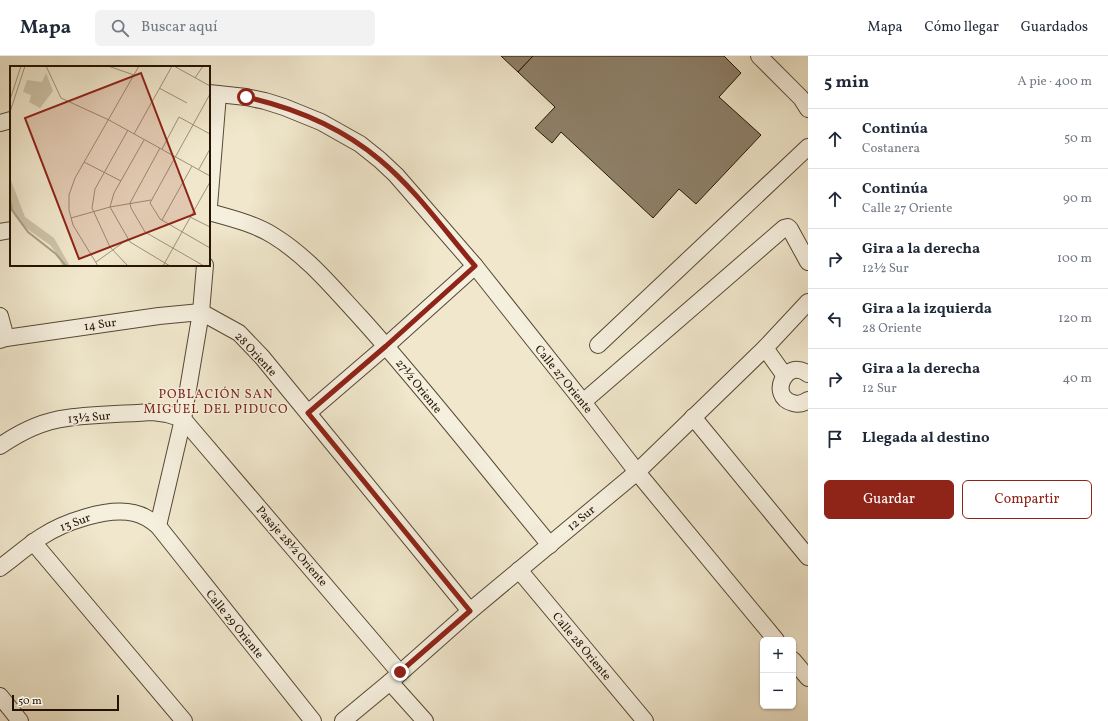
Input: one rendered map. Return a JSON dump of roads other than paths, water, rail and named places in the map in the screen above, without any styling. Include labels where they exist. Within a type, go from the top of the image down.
[{"type":"street","points":[[759,56],[806,99]]},
{"type":"street","points":[[210,183],[214,93]]},
{"type":"street","name":"Calle 27 Oriente","points":[[214,93],[246,97],[284,107],[321,122],[339,131],[365,148],[396,176],[475,266],[637,472],[774,637]]},
{"type":"street","points":[[0,123],[10,120]]},
{"type":"street","points":[[598,345],[808,147]]},
{"type":"street","name":"27½ Oriente","points":[[210,212],[230,217],[264,230],[301,255],[386,346],[550,545]]},
{"type":"street","points":[[583,402],[784,228],[788,227],[790,229],[808,262]]},
{"type":"street","points":[[0,232],[10,230]]},
{"type":"street","points":[[158,526],[183,419],[201,312],[205,266]]},
{"type":"street","points":[[308,413],[386,346],[475,266]]},
{"type":"street","name":"12 Sur","points":[[342,721],[470,611],[637,472],[765,348],[808,302]]},
{"type":"street","name":"14 Sur","points":[[3,339],[159,316],[201,312]]},
{"type":"street","name":"28 Oriente","points":[[201,312],[240,333],[262,357],[470,611]]},
{"type":"street","points":[[0,316],[3,339]]},
{"type":"street","points":[[765,348],[785,376]]},
{"type":"street","points":[[807,402],[797,404],[788,401],[784,398],[780,389],[782,380],[793,371],[802,371],[808,374]]},
{"type":"street","name":"13½ Sur","points":[[0,446],[34,427],[67,418],[153,412],[167,414],[183,419]]},
{"type":"street","points":[[693,417],[808,557]]},
{"type":"street","name":"Pasaje 28½ Oriente","points":[[183,419],[395,677],[425,721]]},
{"type":"street","name":"13 Sur","points":[[0,568],[33,542],[51,531],[68,523],[91,516],[105,513],[135,513],[151,520],[158,526]]},
{"type":"street","name":"Calle 29 Oriente","points":[[158,526],[313,721]]},
{"type":"street","points":[[33,542],[184,721]]},
{"type":"street","name":"Calle 28 Oriente","points":[[519,570],[645,721]]},
{"type":"street","points":[[796,664],[808,678]]},
{"type":"street","points":[[0,696],[20,721]]},
{"type":"district","name":"POBLACIÓN SAN MIGUEL DEL PIDUCO","points":[[216,400]]}]
